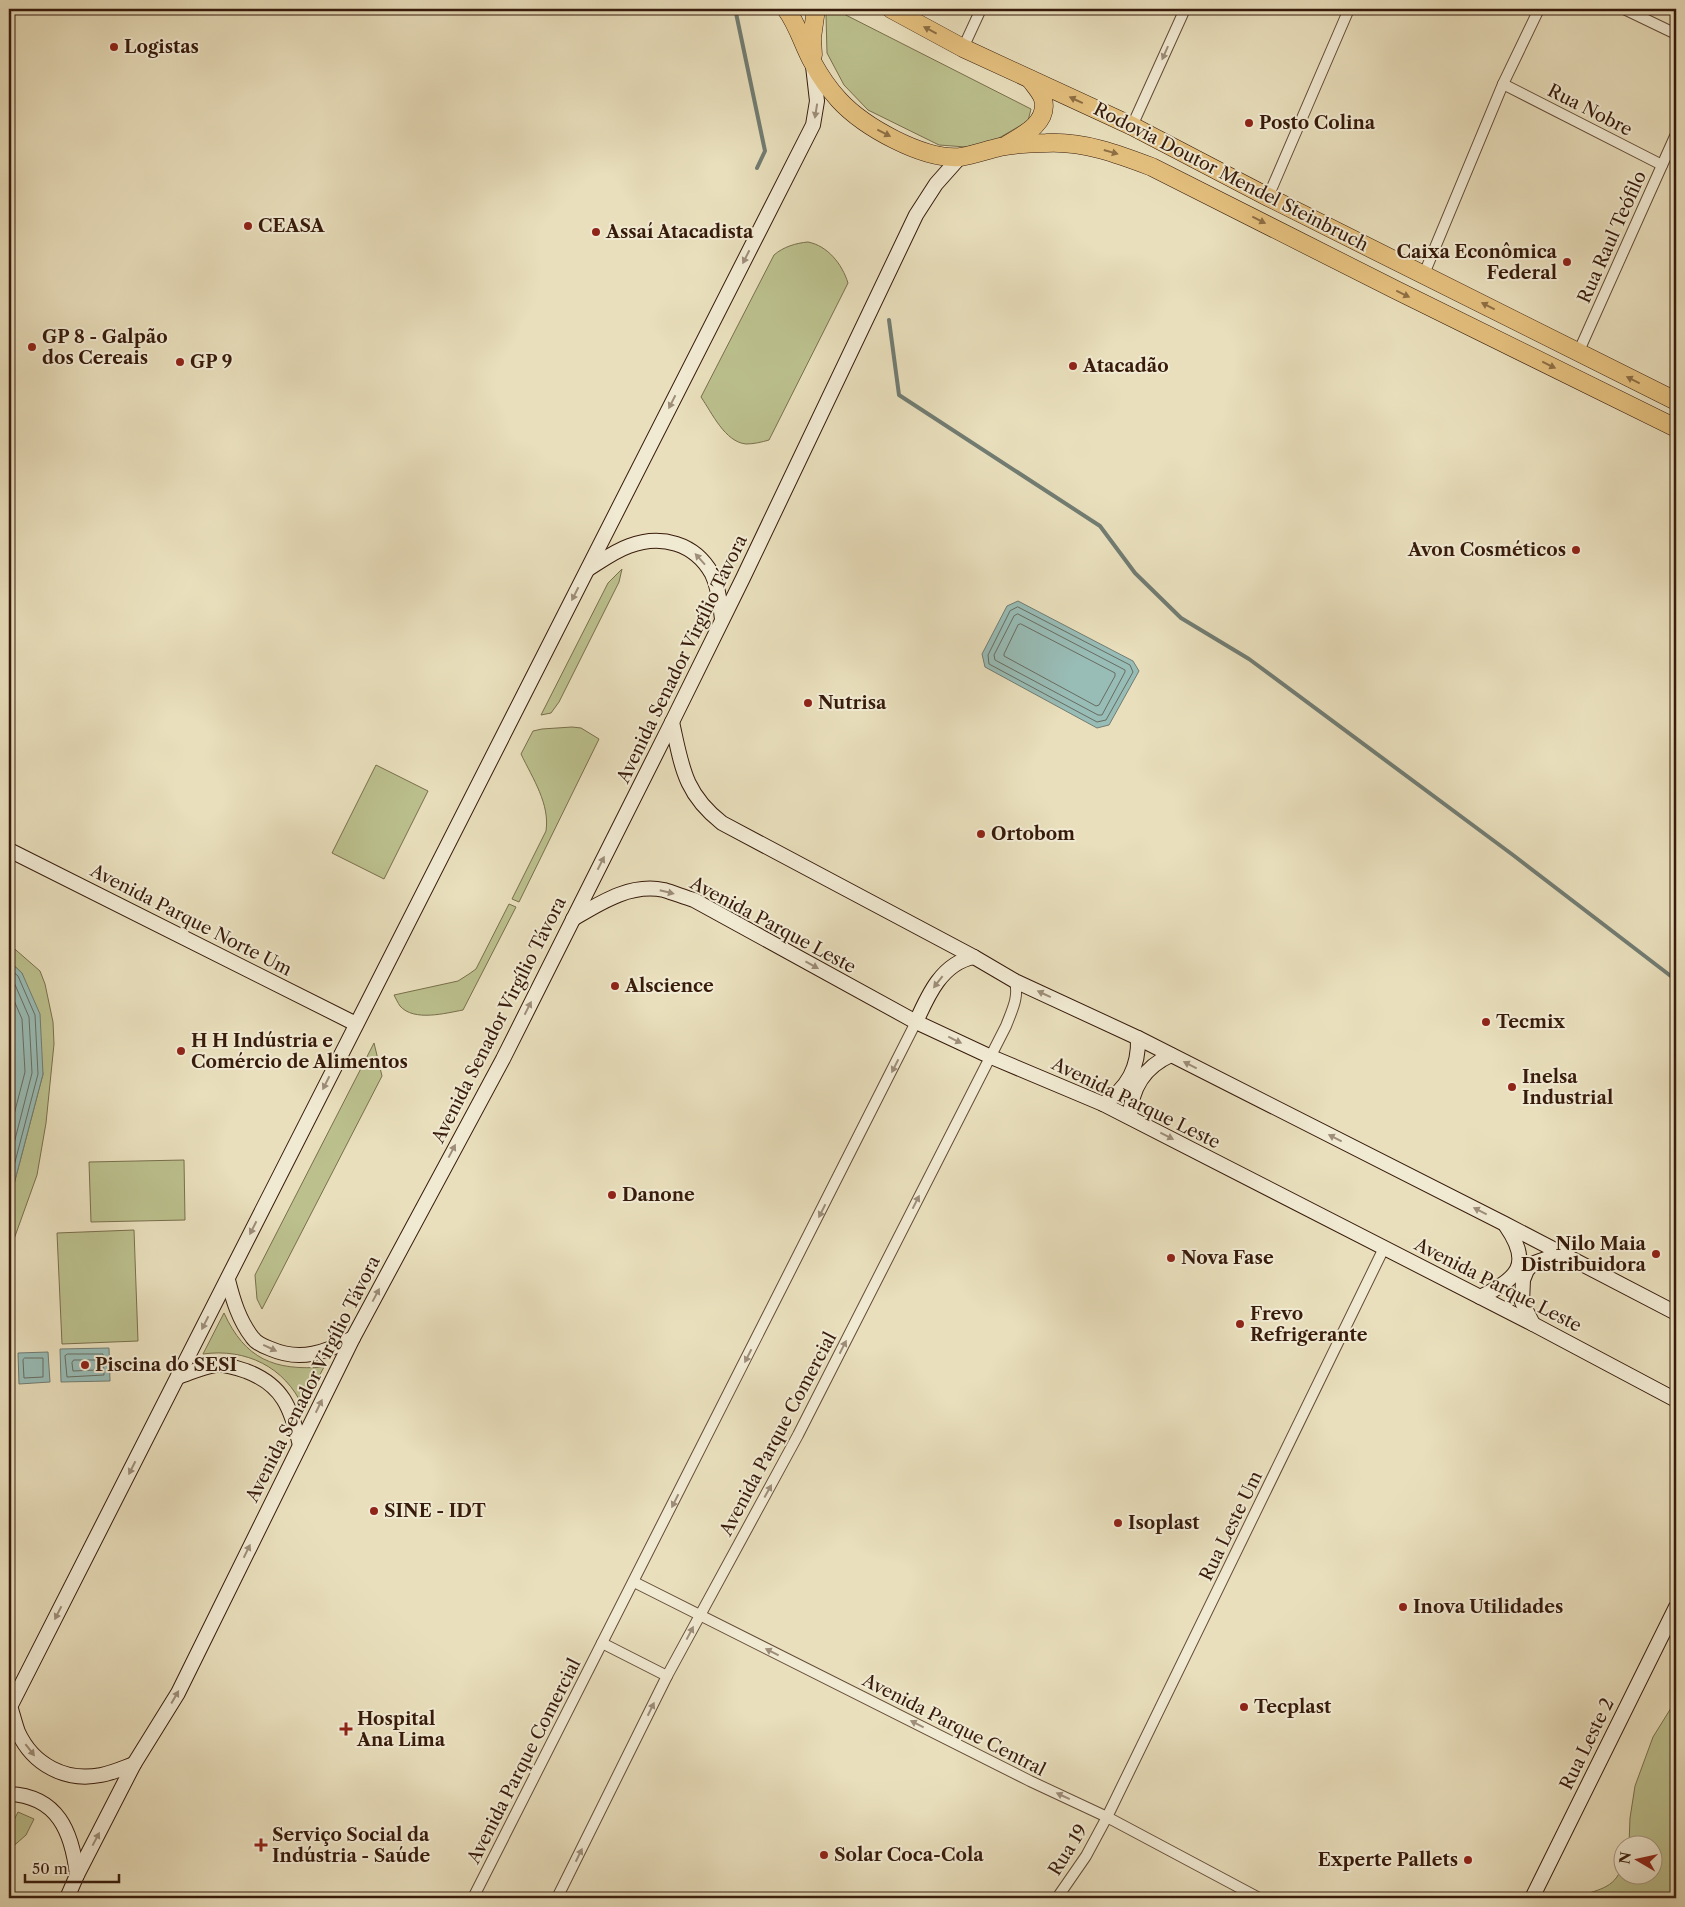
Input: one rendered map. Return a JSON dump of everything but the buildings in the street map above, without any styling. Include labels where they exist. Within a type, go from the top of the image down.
[{"type":"highway","name":"Rodovia Doutor Mendel Steinbruch","points":[[786,9],[813,63],[838,99],[861,120],[917,150],[939,156],[960,157],[1004,147],[1047,142],[1074,144],[1123,156],[1152,166],[1396,290],[1676,428]]},
{"type":"highway","points":[[813,63],[812,38],[816,9]]},
{"type":"highway","name":"Rodovia Doutor Mendel Steinbruch","points":[[891,9],[964,48],[1132,126],[1268,197],[1676,402]]},
{"type":"highway","points":[[1004,147],[1028,132],[1040,117],[1043,109],[1043,99],[1030,79]]},
{"type":"main road","points":[[134,1764],[101,1775],[84,1777],[74,1777],[54,1770],[36,1758],[27,1747],[18,1732],[10,1708],[814,125],[817,101],[813,63]]},
{"type":"main road","name":"Avenida Senador Virgílio Távora","points":[[67,1898],[134,1764],[178,1693],[353,1338],[503,1059],[722,620],[916,215],[936,184],[960,157]]},
{"type":"main road","points":[[588,569],[627,546],[660,540],[673,542],[688,548],[700,557],[712,575],[718,593],[722,620]]},
{"type":"main road","points":[[672,722],[681,763],[691,789],[705,809],[722,822],[974,956],[1015,981],[1138,1038],[1670,1307],[1676,1313]]},
{"type":"main road","name":"Avenida Parque Norte Um","points":[[9,850],[356,1024]]},
{"type":"main road","name":"Avenida Parque Leste","points":[[573,919],[612,897],[634,890],[662,890],[694,900],[916,1022],[989,1056],[1103,1104],[1533,1324],[1676,1400]]},
{"type":"main road","points":[[916,1022],[929,993],[940,978],[964,958],[974,956]]},
{"type":"main road","points":[[1103,1104],[1120,1092],[1131,1076],[1138,1058],[1138,1038]]},
{"type":"main road","points":[[1130,1118],[1132,1099],[1138,1082],[1156,1063],[1171,1056]]},
{"type":"main road","points":[[1480,1297],[1502,1286],[1511,1279],[1517,1270],[1520,1249],[1505,1224]]},
{"type":"main road","points":[[1533,1324],[1522,1302],[1522,1280],[1527,1270],[1534,1263],[1562,1253]]},
{"type":"main road","points":[[228,1280],[234,1302],[244,1326],[253,1339],[266,1347],[295,1356],[312,1355],[353,1338]]},
{"type":"main road","points":[[178,1377],[217,1365],[241,1369],[257,1375],[267,1381],[286,1401],[300,1445]]},
{"type":"main road","name":"Rua Leste 2","points":[[1532,1898],[1676,1607]]},
{"type":"main road","points":[[9,1794],[29,1796],[49,1808],[59,1819],[67,1830],[74,1850],[77,1875]]},
{"type":"street","points":[[964,48],[981,9]]},
{"type":"street","points":[[1132,126],[1184,9]]},
{"type":"street","points":[[1268,197],[1349,9]]},
{"type":"street","points":[[1424,274],[1503,84],[1539,9]]},
{"type":"street","points":[[1624,9],[1676,34]]},
{"type":"street","name":"Rua Nobre","points":[[1503,84],[1662,165]]},
{"type":"street","name":"Rua Raul Teófilo","points":[[1578,352],[1676,134]]},
{"type":"street","name":"Avenida Parque Comercial","points":[[557,1898],[667,1676],[798,1435],[989,1056],[1006,1026],[1016,1002],[1017,990],[1015,981]]},
{"type":"street","name":"Avenida Parque Comercial","points":[[473,1898],[916,1022]]},
{"type":"street","name":"Rua Leste Um","points":[[1107,1817],[1384,1248]]},
{"type":"street","name":"Avenida Parque Central","points":[[634,1582],[1030,1781],[1107,1817],[1259,1898]]},
{"type":"street","points":[[602,1643],[667,1676]]},
{"type":"street","name":"Rua 19","points":[[1056,1898],[1086,1856],[1107,1817]]},
{"type":"green space","points":[[834,9],[1031,109],[1028,121],[994,141],[966,147],[939,145],[868,110],[844,85],[827,53],[826,15]]},
{"type":"green space","points":[[808,242],[822,247],[833,257],[842,269],[848,283],[769,440],[749,444],[738,442],[720,426],[701,397],[774,255],[790,246]]},
{"type":"green space","points":[[622,569],[619,582],[559,702],[551,713],[541,715],[608,583]]},
{"type":"green space","points":[[572,727],[581,728],[599,739],[519,902],[512,899],[546,831],[547,821],[540,792],[521,754],[533,731]]},
{"type":"green space","points":[[376,765],[428,791],[384,879],[332,853]]},
{"type":"green space","points":[[509,904],[516,907],[463,1010],[422,1015],[413,1014],[400,1006],[394,995],[458,981],[476,969]]},
{"type":"green space","points":[[9,944],[40,971],[45,984],[53,1022],[54,1044],[46,1123],[37,1175],[9,1253],[9,1203],[43,1074],[22,973],[9,961]]},
{"type":"green space","points":[[374,1043],[382,1076],[262,1309],[257,1299],[255,1275]]},
{"type":"green space","points":[[184,1160],[185,1220],[91,1222],[89,1162]]},
{"type":"green space","points":[[134,1230],[138,1341],[62,1344],[57,1233]]},
{"type":"green space","points":[[224,1313],[241,1341],[263,1359],[290,1367],[324,1367],[303,1407],[286,1381],[262,1363],[234,1354],[203,1354]]},
{"type":"green space","points":[[1676,1700],[1676,1898],[1576,1898],[1604,1888],[1612,1882],[1612,1884],[1662,1884],[1662,1834],[1629,1834],[1635,1786],[1653,1737]]},
{"type":"green space","points":[[18,1812],[34,1819],[26,1835],[9,1850],[9,1830]]},
{"type":"water","points":[[1018,601],[1133,661],[1139,671],[1109,725],[1097,728],[985,667],[982,654],[1007,606]]},
{"type":"water","points":[[9,961],[22,973],[40,1014],[43,1074],[9,1203]]},
{"type":"water","name":"Piscina do SESI","points":[[109,1348],[110,1381],[61,1382],[60,1349]]},
{"type":"water","points":[[48,1352],[50,1382],[19,1384],[18,1353]]},
{"type":"waterway","points":[[728,9],[736,13],[765,151],[757,168]]},
{"type":"waterway","points":[[889,320],[899,395],[1100,526],[1135,573],[1181,618],[1249,659],[1513,855],[1676,980]]},
{"type":"place","name":"Logistas","points":[[114,47]]},
{"type":"place","name":"Posto Colina","points":[[1249,123]]},
{"type":"place","name":"CEASA","points":[[248,226]]},
{"type":"place","name":"Assaí Atacadista","points":[[596,232]]},
{"type":"place","name":"Caixa Econômica Federal","points":[[1567,262]]},
{"type":"place","name":"GP 8 - Galpão dos Cereais","points":[[32,347]]},
{"type":"place","name":"GP 9","points":[[180,362]]},
{"type":"place","name":"Atacadão","points":[[1073,366]]},
{"type":"place","name":"Avon Cosméticos","points":[[1576,550]]},
{"type":"place","name":"Nutrisa","points":[[808,703]]},
{"type":"place","name":"Ortobom","points":[[981,834]]},
{"type":"place","name":"Alscience","points":[[615,986]]},
{"type":"place","name":"Tecmix","points":[[1486,1022]]},
{"type":"place","name":"H H Indústria e Comércio de Alimentos","points":[[181,1051]]},
{"type":"place","name":"Inelsa Industrial","points":[[1512,1087]]},
{"type":"place","name":"Danone","points":[[612,1195]]},
{"type":"place","name":"Nilo Maia Distribuidora","points":[[1656,1254]]},
{"type":"place","name":"Nova Fase","points":[[1171,1258]]},
{"type":"place","name":"Frevo Refrigerante","points":[[1240,1324]]},
{"type":"place","name":"Piscina do SESI","points":[[85,1365]]},
{"type":"place","name":"SINE - IDT","points":[[374,1511]]},
{"type":"place","name":"Isoplast","points":[[1118,1523]]},
{"type":"place","name":"Inova Utilidades","points":[[1403,1607]]},
{"type":"place","name":"Tecplast","points":[[1244,1707]]},
{"type":"place","name":"Hospital Ana Lima","points":[[346,1729]]},
{"type":"place","name":"Serviço Social da Indústria - Saúde","points":[[261,1845]]},
{"type":"place","name":"Solar Coca-Cola","points":[[824,1855]]},
{"type":"place","name":"Experte Pallets","points":[[1468,1860]]}]
